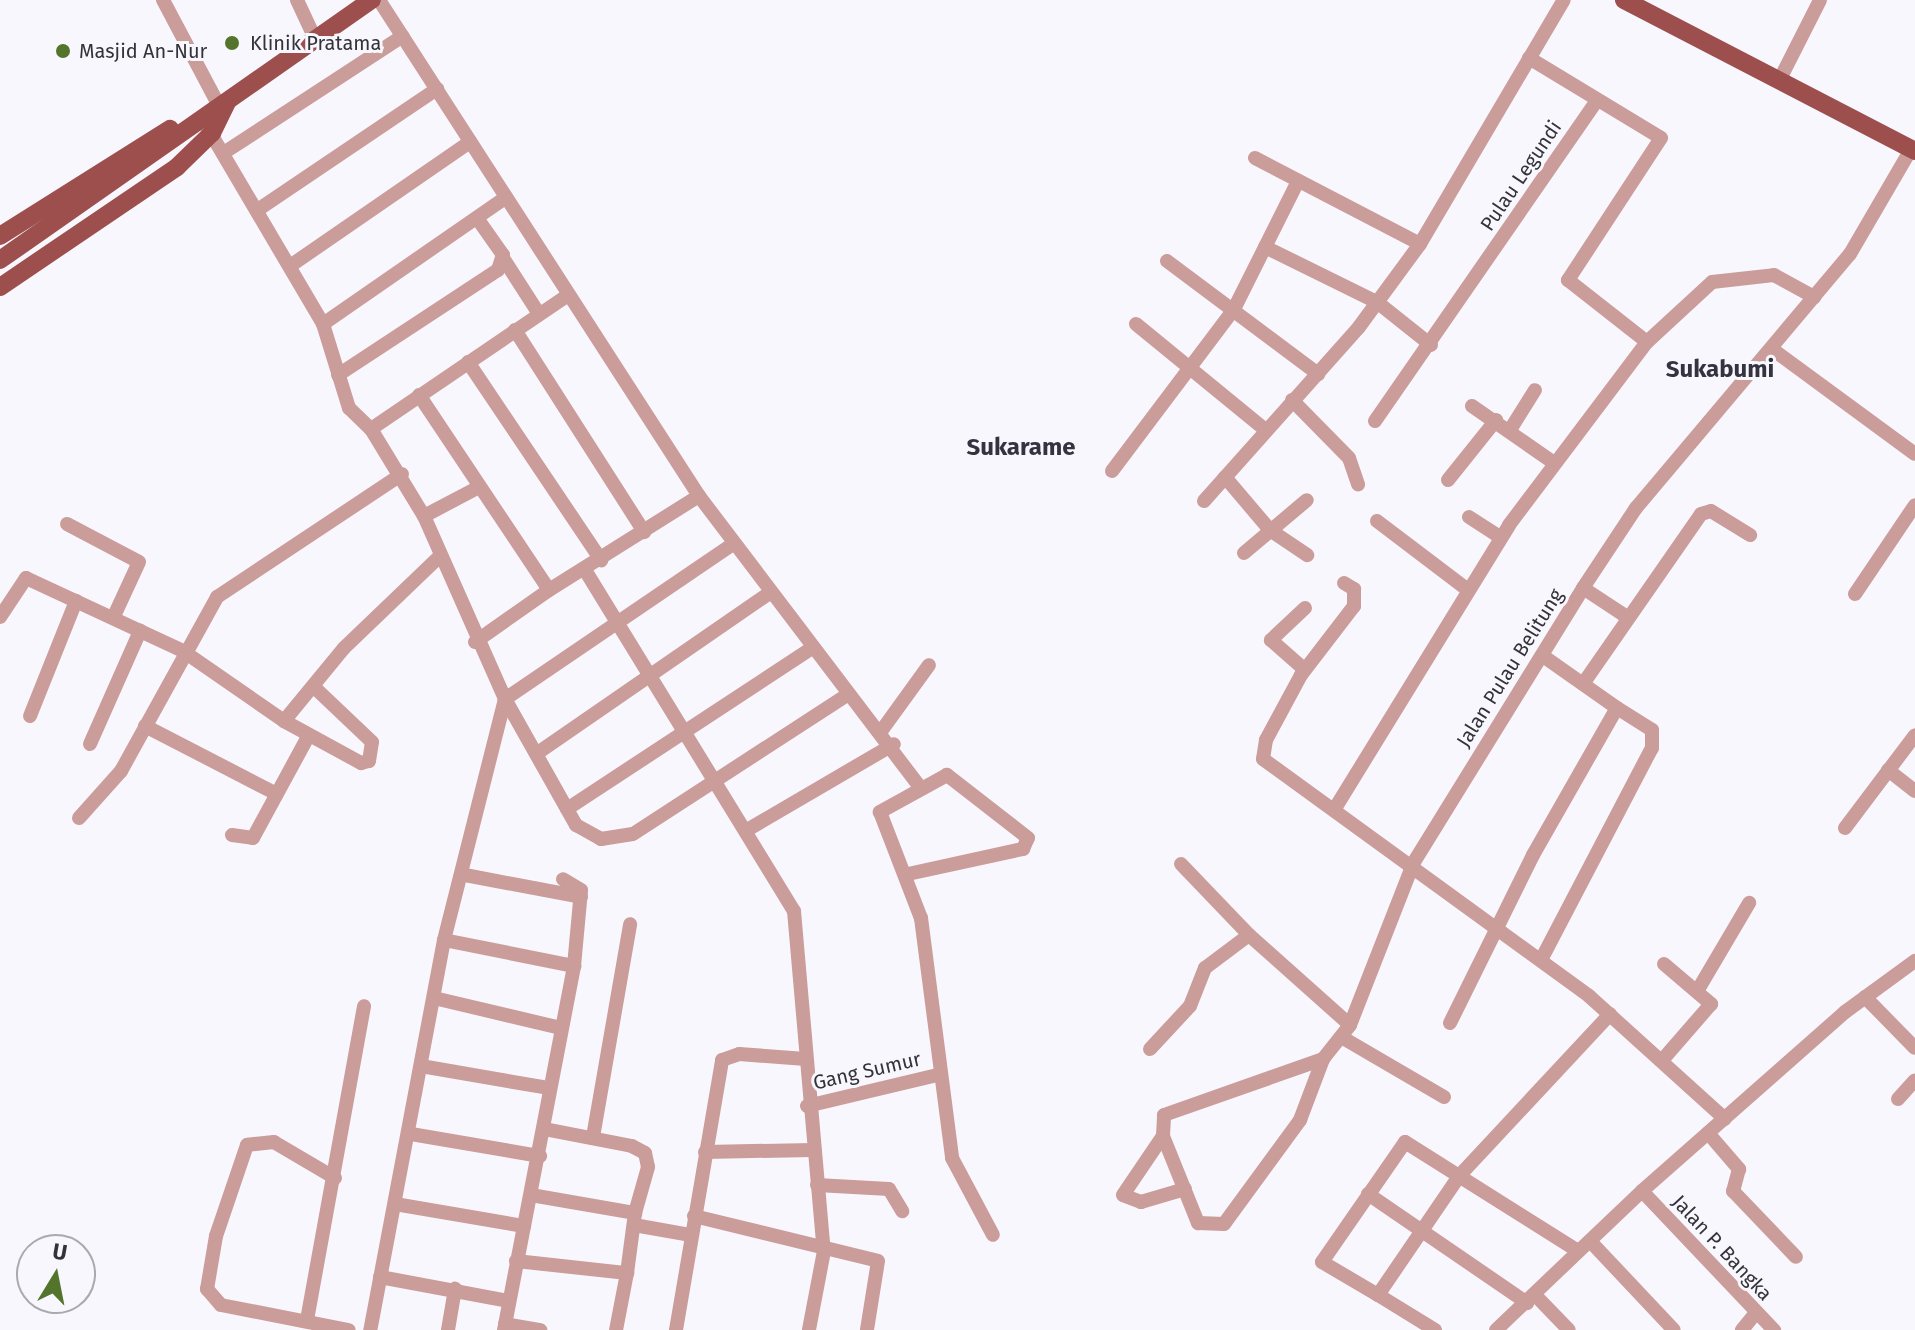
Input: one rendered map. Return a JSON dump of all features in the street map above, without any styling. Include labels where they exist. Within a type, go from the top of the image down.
[{"type":"main road","points":[[0,260],[152,159],[313,35],[372,0]]},
{"type":"main road","points":[[1624,0],[1781,77],[1913,150]]},
{"type":"main road","points":[[0,287],[177,167],[209,130],[224,103]]},
{"type":"main road","points":[[0,236],[224,103]]},
{"type":"main road","points":[[152,159],[209,130]]},
{"type":"street","points":[[163,0],[224,103]]},
{"type":"street","points":[[297,0],[313,35]]},
{"type":"street","points":[[379,0],[699,496],[847,695],[894,744],[921,788]]},
{"type":"street","points":[[1204,501],[1263,428],[1318,374],[1420,244],[1564,0]]},
{"type":"street","points":[[1781,77],[1820,0]]},
{"type":"street","points":[[225,152],[403,36]]},
{"type":"street","points":[[1529,58],[1658,134],[1661,144],[1568,280],[1647,342]]},
{"type":"street","points":[[259,209],[437,89]]},
{"type":"street","name":"Pulau Legundi","points":[[1375,421],[1396,397],[1597,100]]},
{"type":"street","points":[[209,130],[259,209],[323,324],[349,408],[371,429],[402,474],[424,516],[475,642],[505,699],[539,752],[567,809],[585,835],[633,834],[847,695]]},
{"type":"street","points":[[290,266],[470,142]]},
{"type":"street","name":"Jalan Pulau Belitung","points":[[1185,1189],[1198,1223],[1224,1224],[1300,1120],[1323,1059],[1346,1032],[1414,862],[1583,588],[1636,508],[1850,254],[1913,150]]},
{"type":"street","points":[[1255,158],[1297,183],[1420,244]]},
{"type":"street","points":[[1112,471],[1193,368],[1234,309],[1297,183]]},
{"type":"street","points":[[323,324],[505,198]]},
{"type":"street","points":[[477,218],[539,314]]},
{"type":"street","points":[[1265,247],[1377,302],[1431,345]]},
{"type":"street","points":[[338,375],[505,261]]},
{"type":"street","points":[[1167,261],[1318,374]]},
{"type":"street","points":[[1334,810],[1501,538],[1647,342],[1712,282],[1774,275],[1814,297]]},
{"type":"street","points":[[371,429],[568,295]]},
{"type":"street","points":[[1136,324],[1263,428]]},
{"type":"street","points":[[515,330],[644,532]]},
{"type":"street","points":[[1772,349],[1915,454]]},
{"type":"street","points":[[468,362],[601,560]]},
{"type":"street","points":[[1510,430],[1535,390]]},
{"type":"street","points":[[419,395],[549,590]]},
{"type":"street","points":[[1292,400],[1349,458],[1358,484]]},
{"type":"street","points":[[1472,406],[1554,463]]},
{"type":"street","points":[[1448,480],[1496,420]]},
{"type":"street","points":[[79,818],[121,771],[183,651],[217,597],[239,578],[402,474]]},
{"type":"street","points":[[1225,477],[1270,530],[1307,555]]},
{"type":"street","points":[[424,516],[479,487]]},
{"type":"street","points":[[475,642],[549,590],[699,496]]},
{"type":"street","points":[[1244,553],[1307,500]]},
{"type":"street","points":[[1855,594],[1915,505]]},
{"type":"street","points":[[1585,681],[1701,514],[1711,511],[1750,535]]},
{"type":"street","points":[[1469,517],[1501,538]]},
{"type":"street","points":[[1377,521],[1468,590]]},
{"type":"street","points":[[67,524],[139,562],[114,616]]},
{"type":"street","points":[[370,1330],[411,1134],[444,940],[465,875],[505,699],[733,544]]},
{"type":"street","points":[[284,721],[313,686],[440,556]]},
{"type":"street","points":[[585,570],[716,779],[794,911],[807,1106],[824,1251],[809,1330]]},
{"type":"street","points":[[0,617],[26,578],[114,616],[183,651],[284,721],[361,763],[374,749],[313,686]]},
{"type":"street","points":[[1344,583],[1354,589],[1354,606],[1305,670],[1266,740],[1263,759],[1414,862],[1541,960],[1665,1057],[1725,1119]]},
{"type":"street","points":[[1583,588],[1627,617]]},
{"type":"street","points":[[539,752],[771,592]]},
{"type":"street","points":[[30,716],[76,601]]},
{"type":"street","points":[[1305,608],[1271,640],[1305,670]]},
{"type":"street","points":[[90,744],[140,631]]},
{"type":"street","points":[[567,809],[684,727],[811,649]]},
{"type":"street","points":[[1541,960],[1652,748],[1652,730],[1617,708],[1585,681],[1543,656]]},
{"type":"street","points":[[882,730],[929,665]]},
{"type":"street","points":[[1450,1023],[1497,927],[1617,708]]},
{"type":"street","points":[[145,726],[277,794]]},
{"type":"street","points":[[232,835],[253,838],[309,735]]},
{"type":"street","points":[[1845,828],[1915,735]]},
{"type":"street","points":[[747,830],[894,744]]},
{"type":"street","points":[[1888,770],[1915,791]]},
{"type":"street","points":[[908,874],[1023,849],[1028,841],[953,777],[938,776],[880,812],[908,874],[925,937],[937,1075],[952,1158],[993,1235]]},
{"type":"street","points":[[1181,864],[1346,1032],[1444,1097]]},
{"type":"street","points":[[465,875],[581,897]]},
{"type":"street","points":[[563,879],[581,897]]},
{"type":"street","points":[[540,1330],[504,1327],[540,1156],[548,1088],[574,966],[581,897]]},
{"type":"street","points":[[1699,988],[1749,903]]},
{"type":"street","points":[[593,1137],[630,924]]},
{"type":"street","points":[[1150,1049],[1190,1006],[1205,968],[1249,935]]},
{"type":"street","points":[[444,940],[574,966]]},
{"type":"street","points":[[1496,1330],[1642,1191],[1865,997],[1915,961]]},
{"type":"street","points":[[1664,964],[1699,988],[1711,1008],[1665,1057]]},
{"type":"street","points":[[1865,997],[1915,1048]]},
{"type":"street","points":[[434,998],[561,1028]]},
{"type":"street","points":[[307,1320],[364,1006]]},
{"type":"street","points":[[1378,1295],[1460,1175],[1610,1014]]},
{"type":"street","points":[[676,1330],[718,1070],[739,1054],[806,1059]]},
{"type":"street","points":[[1163,1136],[1123,1195],[1141,1202],[1185,1189],[1163,1136],[1164,1115],[1323,1059]]},
{"type":"street","points":[[421,1066],[548,1088]]},
{"type":"street","name":"Gang Sumur","points":[[807,1106],[937,1075]]},
{"type":"street","points":[[1898,1099],[1915,1080]]},
{"type":"street","points":[[544,1129],[593,1137],[645,1153],[617,1330]]},
{"type":"street","points":[[1708,1133],[1739,1169],[1733,1191],[1796,1257]]},
{"type":"street","points":[[411,1134],[540,1156]]},
{"type":"street","points":[[335,1178],[274,1142],[247,1145],[216,1236],[207,1289],[214,1301],[349,1330]]},
{"type":"street","points":[[1435,1330],[1322,1264],[1405,1142],[1584,1246],[1674,1330]]},
{"type":"street","points":[[705,1152],[813,1150]]},
{"type":"street","points":[[817,1185],[889,1189],[902,1211]]},
{"type":"street","name":"Jalan P. Bangka","points":[[1642,1191],[1755,1314],[1774,1330]]},
{"type":"street","points":[[1368,1194],[1531,1299],[1569,1330]]},
{"type":"street","points":[[531,1195],[691,1235]]},
{"type":"street","points":[[395,1204],[524,1226]]},
{"type":"street","points":[[694,1216],[880,1264],[867,1330]]},
{"type":"street","points":[[516,1261],[627,1273]]},
{"type":"street","points":[[380,1277],[508,1301]]},
{"type":"street","points":[[448,1330],[455,1289]]},
{"type":"street","points":[[1742,1330],[1755,1314]]},
{"type":"place","name":"Klinik Pratama","points":[[232,43]]},
{"type":"place","name":"Masjid An-Nur","points":[[63,51]]},
{"type":"district","name":"Sukabumi","points":[[1720,370]]},
{"type":"district","name":"Sukarame","points":[[1021,448]]}]
